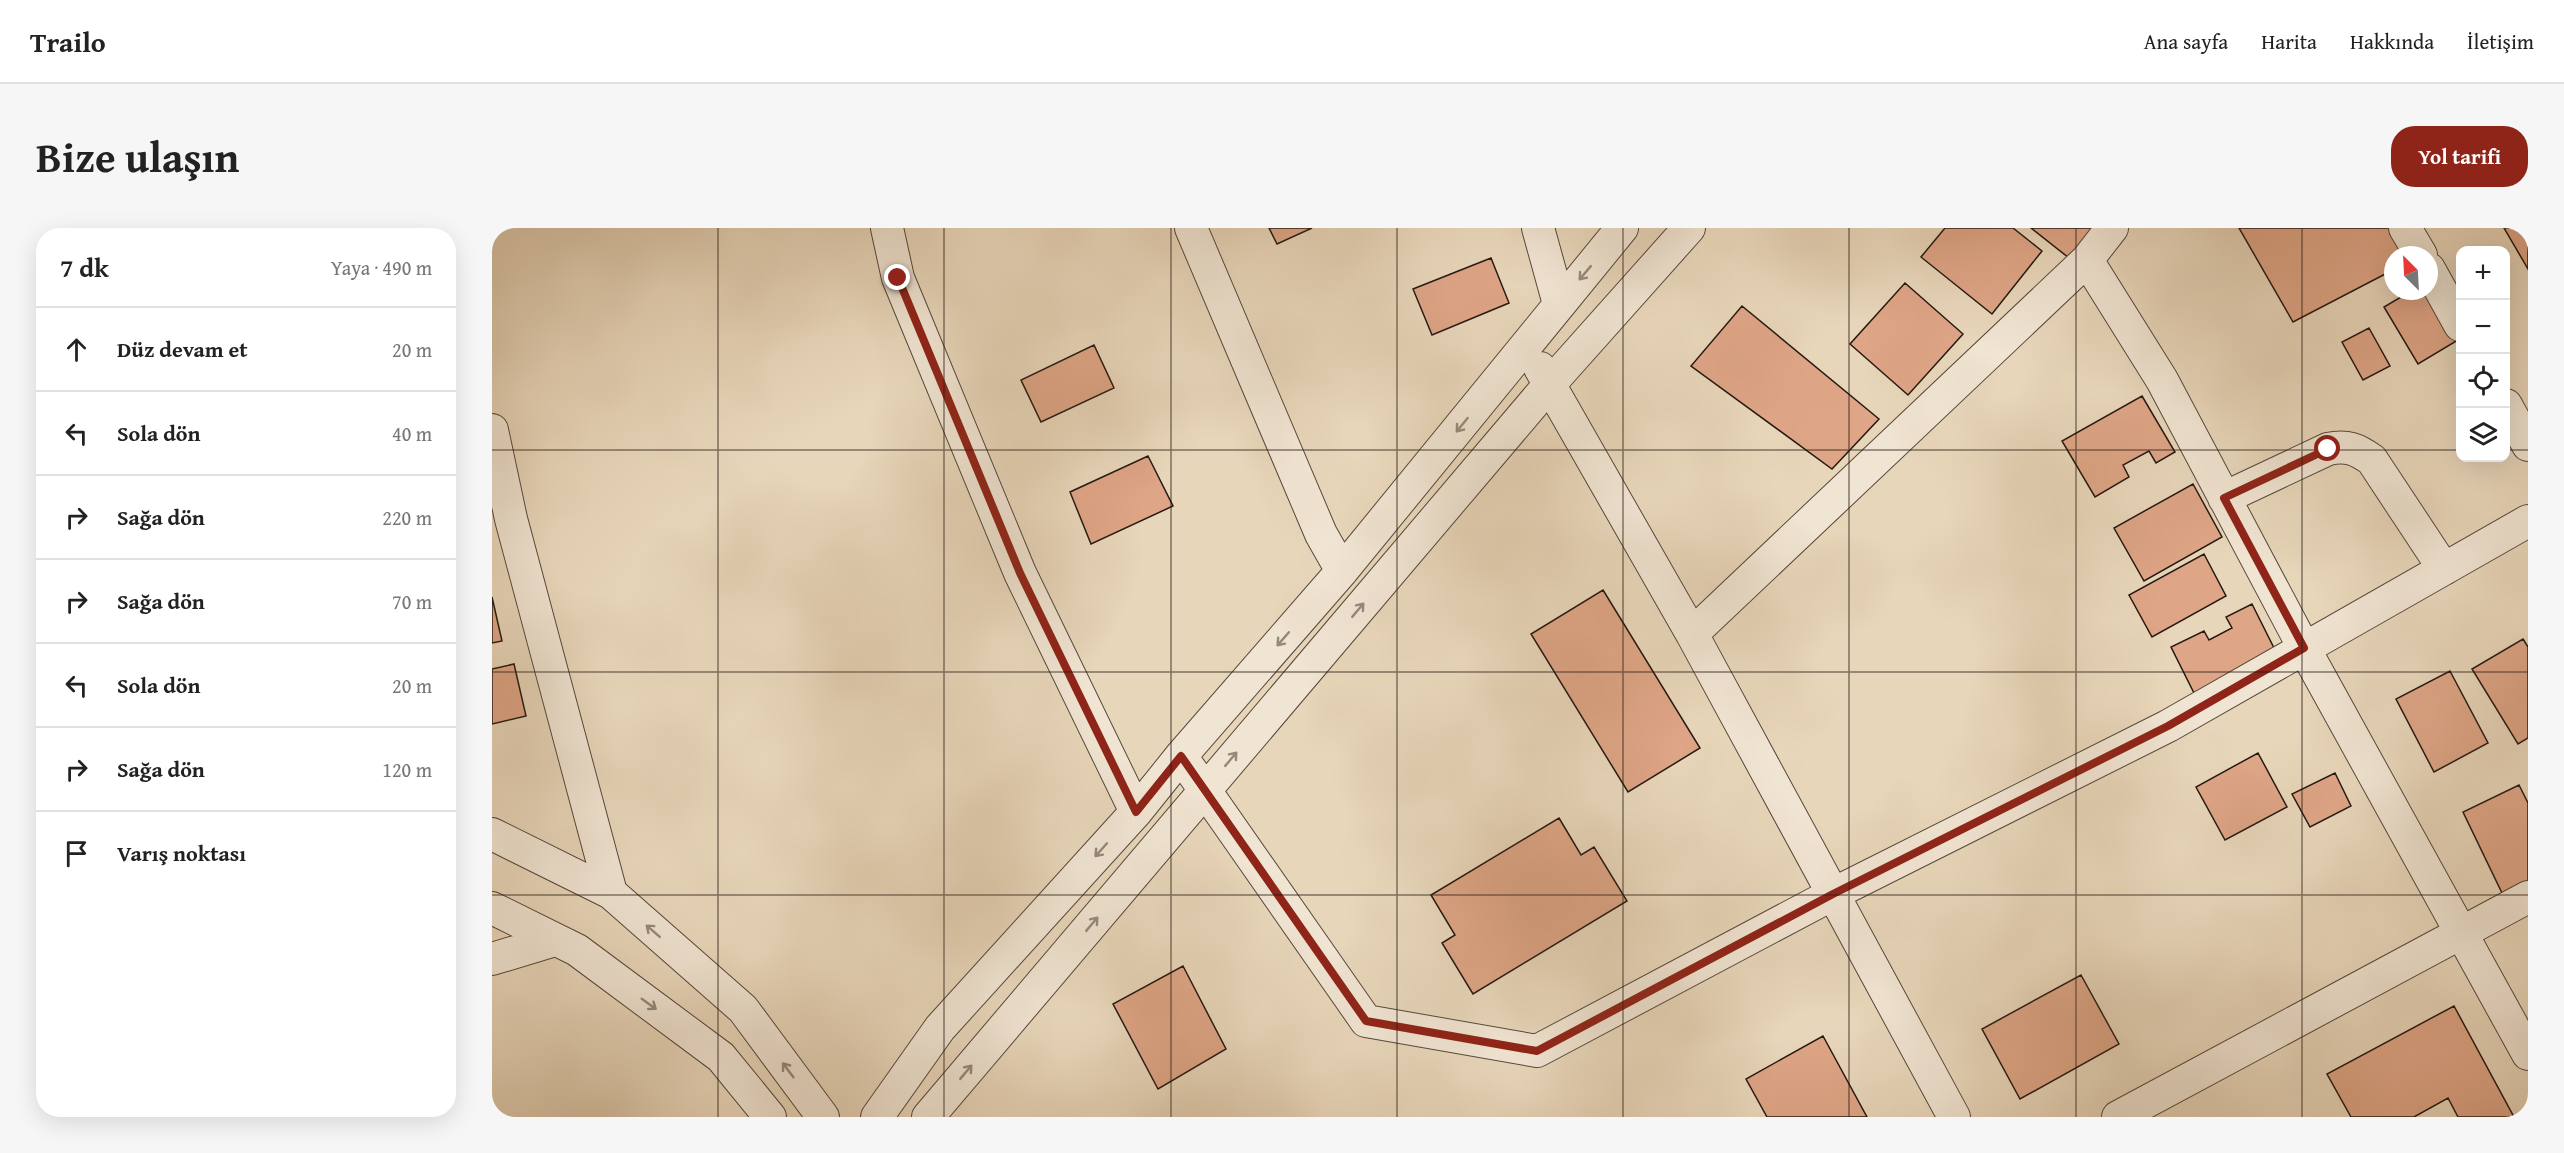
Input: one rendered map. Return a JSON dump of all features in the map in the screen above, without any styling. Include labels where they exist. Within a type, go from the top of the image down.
[{"type":"street","points":[[887,228],[898,278],[1020,573],[1136,812]]},
{"type":"street","points":[[1191,228],[1321,534],[1342,571]]},
{"type":"street","points":[[1538,228],[1559,304]]},
{"type":"street","points":[[877,1117],[940,1028],[1136,812],[1181,756],[1342,571],[1622,228]]},
{"type":"street","points":[[928,1117],[1549,385],[1689,228]]},
{"type":"street","points":[[1692,634],[2086,260],[2112,228]]},
{"type":"street","points":[[2405,228],[2416,246]]},
{"type":"street","points":[[2086,260],[2162,380],[2304,648],[2528,1054]]},
{"type":"street","points":[[2438,285],[2456,318]]},
{"type":"street","points":[[1527,346],[1692,634],[1954,1117]]},
{"type":"street","points":[[2507,408],[2528,444]]},
{"type":"street","points":[[492,430],[511,519],[611,893]]},
{"type":"street","points":[[2224,498],[2328,449],[2357,448],[2372,460],[2444,569]]},
{"type":"street","points":[[1181,756],[1366,1021],[1537,1051],[1833,894],[2168,726],[2528,521]]},
{"type":"street","points":[[492,834],[611,893],[743,1009],[823,1117]]},
{"type":"street","points":[[2118,1117],[2528,897]]},
{"type":"street","points":[[492,908],[577,950],[721,1057],[770,1117]]},
{"type":"street","points":[[492,959],[555,940]]},
{"type":"building","points":[[1269,228],[1312,228],[1277,244]]},
{"type":"building","points":[[1945,228],[2013,228],[2042,251],[1992,314],[1921,257]]},
{"type":"building","points":[[2031,228],[2094,228],[2069,258]]},
{"type":"building","points":[[2239,228],[2395,228],[2405,246],[2384,246],[2384,275],[2293,322]]},
{"type":"building","points":[[2504,228],[2528,228],[2528,269]]},
{"type":"building","points":[[1491,258],[1509,303],[1432,335],[1413,289]]},
{"type":"building","points":[[1905,283],[1963,334],[1908,395],[1850,344]]},
{"type":"building","points":[[2396,300],[2434,300],[2456,337],[2456,341],[2418,364],[2384,307]]},
{"type":"building","points":[[1742,306],[1879,419],[1832,469],[1691,366]]},
{"type":"building","points":[[2369,328],[2390,366],[2363,380],[2342,342]]},
{"type":"building","points":[[1094,345],[1114,388],[1041,422],[1021,380]]},
{"type":"building","points":[[2142,396],[2175,452],[2156,463],[2149,451],[2123,465],[2129,477],[2095,497],[2062,441]]},
{"type":"building","points":[[1148,456],[1173,506],[1091,544],[1070,492]]},
{"type":"building","points":[[2193,484],[2222,537],[2144,581],[2114,528]]},
{"type":"building","points":[[2204,554],[2226,596],[2152,637],[2129,595]]},
{"type":"building","points":[[1603,590],[1700,748],[1628,792],[1531,634]]},
{"type":"building","points":[[492,597],[502,641],[492,643]]},
{"type":"building","points":[[2252,604],[2278,656],[2196,697],[2171,647],[2204,631],[2209,640],[2232,628],[2226,617]]},
{"type":"building","points":[[2523,639],[2528,647],[2528,738],[2518,744],[2472,669]]},
{"type":"building","points":[[514,664],[526,716],[492,724],[492,669]]},
{"type":"building","points":[[2450,671],[2488,743],[2434,772],[2396,699]]},
{"type":"building","points":[[2258,753],[2287,807],[2225,840],[2196,787]]},
{"type":"building","points":[[2335,773],[2351,806],[2310,827],[2292,794]]},
{"type":"building","points":[[2519,785],[2528,803],[2528,881],[2502,893],[2463,812]]},
{"type":"building","points":[[1559,818],[1581,855],[1594,847],[1627,901],[1473,994],[1442,943],[1455,935],[1431,895]]},
{"type":"building","points":[[1183,966],[1226,1049],[1158,1089],[1113,1004]]},
{"type":"building","points":[[2081,975],[2119,1044],[2020,1099],[1982,1029]]},
{"type":"building","points":[[2454,1006],[2514,1117],[2458,1117],[2448,1098],[2414,1117],[2351,1117],[2327,1074]]},
{"type":"building","points":[[1823,1036],[1867,1117],[1767,1117],[1746,1079]]},
{"type":"route","points":[[898,278],[1020,573],[1136,812],[1181,756],[1366,1021],[1537,1051],[1833,894],[2168,726],[2304,648],[2224,498],[2328,449]]}]
